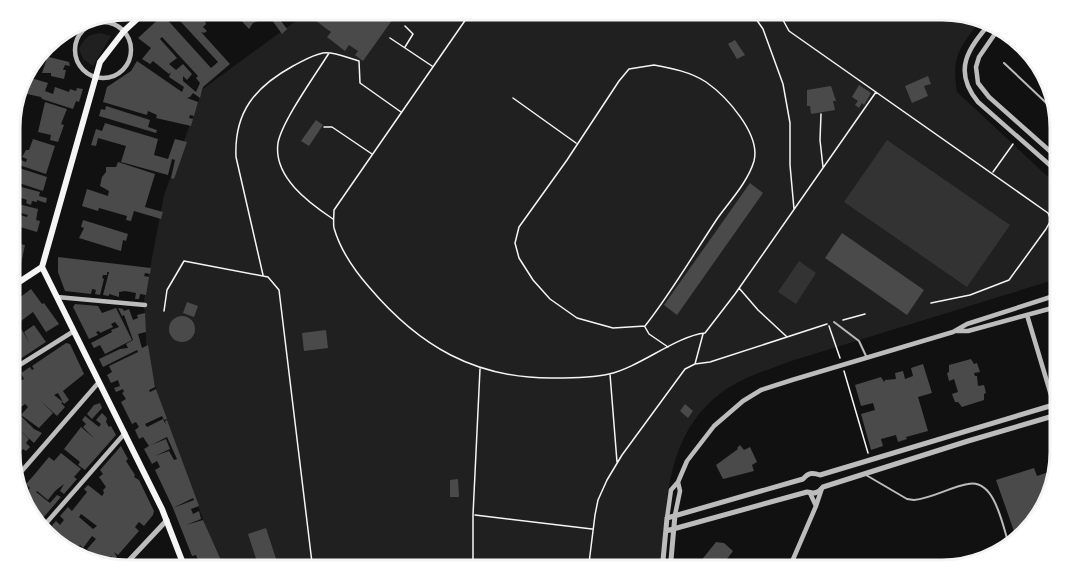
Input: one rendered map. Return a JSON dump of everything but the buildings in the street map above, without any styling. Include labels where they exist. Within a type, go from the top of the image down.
[{"type":"main road","points":[[20,281],[42,267],[100,62],[124,31],[136,20]]},
{"type":"main road","points":[[42,267],[125,433],[166,520],[182,560]]},
{"type":"street","points":[[90,27],[82,31],[77,39],[75,49],[81,66],[87,73],[96,77],[114,76],[128,65],[131,47],[124,31],[107,22]]},
{"type":"street","points":[[985,29],[967,57],[963,68],[964,80],[978,102],[1050,165]]},
{"type":"street","points":[[995,34],[979,57],[976,67],[978,83],[989,97],[1050,151]]},
{"type":"street","points":[[57,297],[145,305]]},
{"type":"street","points":[[663,560],[671,490],[678,482],[687,461],[714,426],[743,401],[761,390],[953,332],[967,324],[1050,297]]},
{"type":"street","points":[[953,332],[968,331],[1050,309]]},
{"type":"street","points":[[1027,315],[1050,383]]},
{"type":"street","points":[[20,365],[74,331]]},
{"type":"street","points":[[22,471],[100,382]]},
{"type":"street","points":[[820,475],[1050,406]]},
{"type":"street","points":[[666,531],[819,492],[823,488],[865,474],[1050,417]]},
{"type":"street","points":[[46,524],[125,433]]},
{"type":"street","points":[[667,518],[803,479],[807,474],[814,472],[822,478],[823,488],[793,560]]},
{"type":"street","points":[[803,479],[804,489],[816,506]]},
{"type":"street","points":[[671,560],[675,515],[680,491],[678,482]]},
{"type":"street","points":[[129,560],[166,520]]},
{"type":"lane","points":[[1005,63],[1047,103]]},
{"type":"lane","points":[[834,322],[859,341],[867,358]]},
{"type":"lane","points":[[865,474],[907,499],[914,500],[969,483],[984,487],[994,500],[1007,538]]},
{"type":"path","points":[[757,20],[763,29],[783,84],[790,123],[790,165],[794,209]]},
{"type":"path","points":[[783,20],[789,31],[993,173],[1048,213],[1050,218]]},
{"type":"path","points":[[464,22],[334,210],[334,227],[357,273],[388,310],[429,342],[460,360],[480,368],[537,378],[610,374],[695,334],[704,333]]},
{"type":"path","points":[[405,26],[413,34],[405,48]]},
{"type":"path","points":[[390,38],[433,67]]},
{"type":"path","points":[[263,276],[236,157],[235,142],[239,121],[256,94],[284,71],[324,52],[359,60],[360,83],[402,112]]},
{"type":"path","points":[[330,53],[300,99],[278,143],[279,160],[286,176],[300,193],[334,220]]},
{"type":"path","points":[[646,66],[672,68],[705,81],[736,111],[749,130],[754,146],[754,159],[750,170],[645,326],[614,328],[577,318],[550,299],[533,280],[519,258],[515,243],[519,227],[629,69],[646,66]]},
{"type":"path","points":[[695,364],[704,333],[739,288],[876,92]]},
{"type":"path","points":[[513,98],[577,144]]},
{"type":"path","points":[[821,114],[820,140],[823,168]]},
{"type":"path","points":[[324,127],[332,127],[372,155]]},
{"type":"path","points":[[993,173],[1018,137]]},
{"type":"path","points":[[931,303],[970,296],[1009,280],[1050,222]]},
{"type":"path","points":[[164,311],[166,290],[184,261],[268,277],[279,290],[312,560]]},
{"type":"path","points":[[739,288],[786,337]]},
{"type":"path","points":[[589,560],[598,500],[617,463],[685,369],[695,364],[710,362],[865,314]]},
{"type":"path","points":[[828,324],[870,460]]},
{"type":"path","points":[[645,326],[649,334],[669,348]]},
{"type":"path","points":[[473,560],[480,368]]},
{"type":"path","points":[[610,374],[617,463]]},
{"type":"path","points":[[473,515],[593,530]]},
{"type":"shaded area","points":[[297,20],[955,20],[969,23],[977,26],[963,45],[956,61],[957,92],[1050,179],[1050,281],[788,362],[728,388],[707,405],[691,425],[680,446],[668,494],[661,560],[222,560],[207,530],[164,415],[147,358],[144,300],[164,195],[203,89]]},
{"type":"shaded area","points":[[101,33],[111,36],[93,66],[83,59],[79,49],[87,37]]},
{"type":"shaded area","points":[[887,140],[1010,225],[967,287],[844,202]]},
{"type":"shaded area","points":[[799,261],[816,273],[796,304],[778,292]]}]
